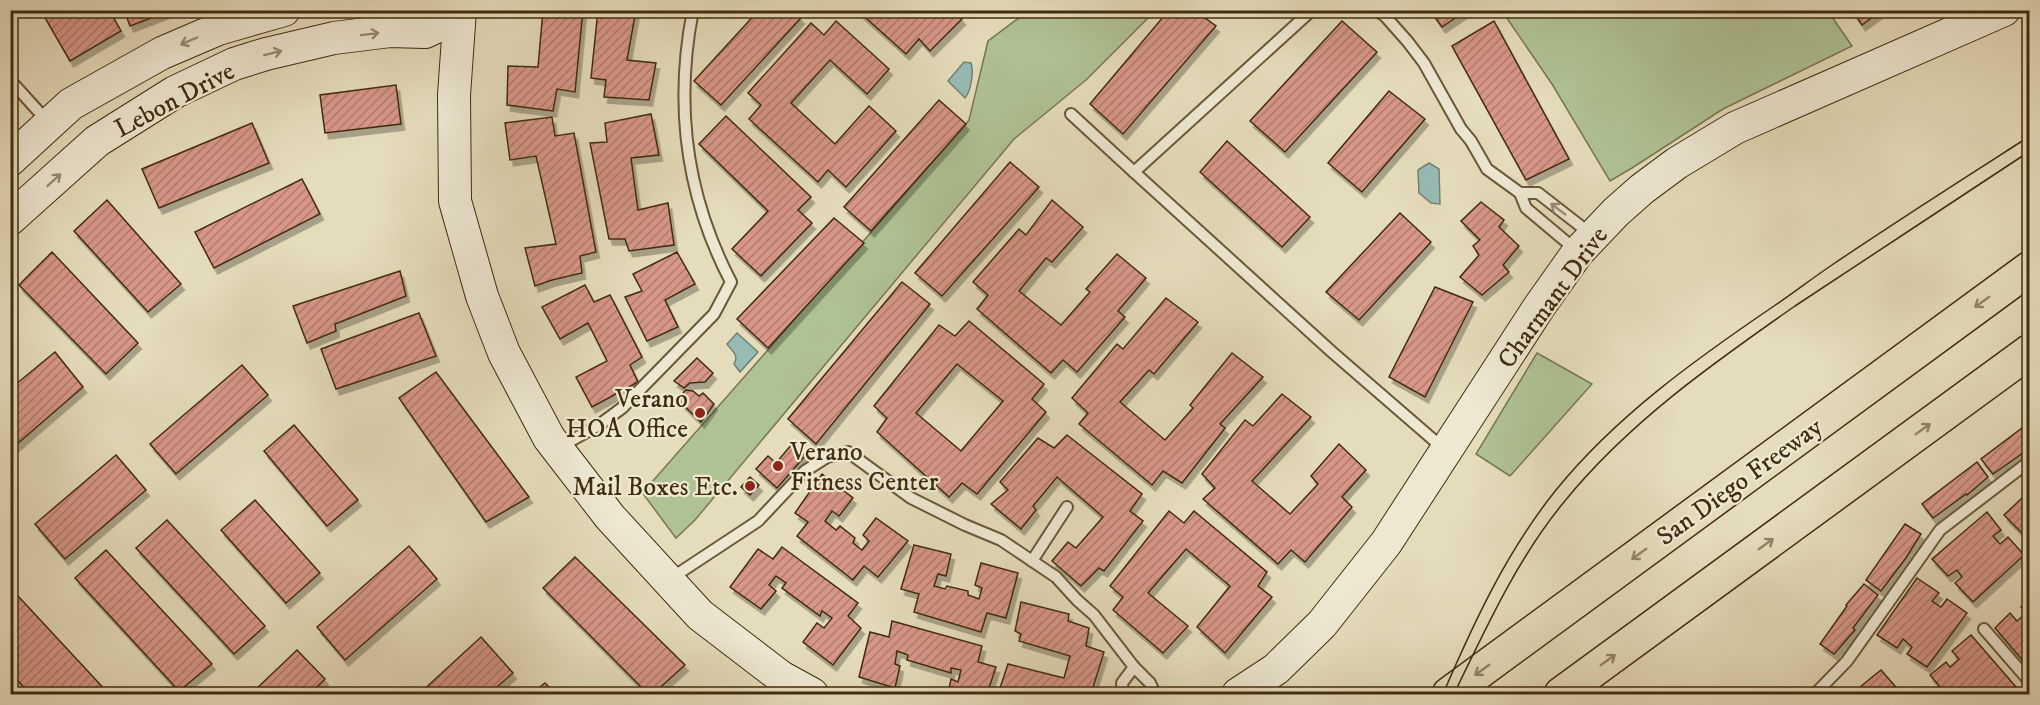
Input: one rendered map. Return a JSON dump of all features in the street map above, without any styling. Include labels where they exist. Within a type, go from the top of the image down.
[{"type":"highway","name":"San Diego Freeway","points":[[1449,694],[2030,268]]},
{"type":"highway","points":[[1561,694],[2030,351]]},
{"type":"street","name":"Lebon Drive","points":[[10,160],[72,104],[216,23],[284,10]]},
{"type":"street","name":"Charmant Drive","points":[[1238,694],[1276,669],[1322,624],[1386,543],[1502,363],[1586,244],[1616,212],[1677,163],[1735,128],[2004,10]]},
{"type":"street","name":"Lebon Drive","points":[[10,219],[98,141],[175,93],[234,64],[334,38],[390,31],[425,32],[456,12]]},
{"type":"street","points":[[456,12],[455,201],[482,296],[504,353],[549,438],[610,517],[700,615],[781,677],[812,694]]},
{"type":"lane","points":[[557,448],[599,425],[622,408],[714,314],[731,282],[717,256],[703,217],[685,137],[683,91],[686,45],[693,10]]},
{"type":"lane","points":[[1134,172],[1312,10]]},
{"type":"lane","points":[[1376,10],[1385,16],[1424,63],[1461,129],[1471,141],[1487,169],[1520,193],[1526,208],[1586,244]]},
{"type":"lane","points":[[10,80],[50,124]]},
{"type":"lane","points":[[1071,114],[1332,352],[1446,451]]},
{"type":"lane","points":[[1520,193],[1538,193],[1586,244]]},
{"type":"lane","points":[[668,580],[758,521],[805,471],[827,457],[848,452],[911,498],[1001,540],[1056,577],[1094,615],[1134,668],[1150,683],[1155,694]]},
{"type":"lane","points":[[1815,694],[1846,661],[1940,530],[2030,460]]},
{"type":"lane","points":[[1032,561],[1067,507]]},
{"type":"lane","points":[[1984,629],[2030,682]]},
{"type":"lane","points":[[1123,694],[1122,683],[1134,668]]},
{"type":"green space","points":[[1028,11],[1155,11],[1086,80],[1014,139],[695,520],[676,538],[641,491],[652,482],[966,124],[969,120],[988,41]]},
{"type":"green space","points":[[1502,11],[1828,11],[1852,46],[1723,109],[1610,181],[1552,84]]},
{"type":"green space","points":[[1537,353],[1592,384],[1510,476],[1476,454]]},
{"type":"water","points":[[964,62],[971,63],[972,71],[970,86],[965,98],[948,81]]},
{"type":"water","points":[[1429,163],[1439,169],[1440,204],[1431,203],[1419,193],[1418,170]]},
{"type":"water","points":[[737,333],[758,352],[740,372],[734,364],[735,354],[727,344]]},
{"type":"building","points":[[53,10],[109,10],[121,31],[70,61],[44,16]]},
{"type":"building","points":[[124,10],[172,10],[130,26]]},
{"type":"building","points":[[543,10],[583,10],[575,92],[557,89],[553,111],[507,105],[508,66],[538,67]]},
{"type":"building","points":[[598,10],[636,10],[627,60],[656,63],[649,100],[604,97],[606,80],[591,78]]},
{"type":"building","points":[[759,10],[793,10],[801,18],[721,105],[694,81]]},
{"type":"building","points":[[857,10],[954,10],[962,19],[930,51],[919,39],[906,54]]},
{"type":"building","points":[[1169,10],[1194,10],[1216,26],[1123,134],[1090,104]]},
{"type":"building","points":[[1430,10],[1467,10],[1442,27]]},
{"type":"building","points":[[1852,10],[1882,10],[1862,25]]},
{"type":"building","points":[[836,21],[889,69],[867,94],[830,60],[791,103],[835,144],[869,106],[896,131],[846,187],[828,170],[818,182],[749,119],[761,105],[748,93],[811,23],[824,35]]},
{"type":"building","points":[[1342,21],[1377,52],[1285,152],[1250,121]]},
{"type":"building","points":[[1494,21],[1569,159],[1526,180],[1452,46]]},
{"type":"building","points":[[396,85],[401,124],[325,133],[320,95]]},
{"type":"building","points":[[1389,91],[1425,119],[1362,192],[1328,163]]},
{"type":"building","points":[[939,100],[966,124],[871,231],[844,207]]},
{"type":"building","points":[[651,114],[659,155],[631,158],[638,210],[668,203],[674,245],[629,251],[625,239],[609,239],[590,143],[607,142],[605,123]]},
{"type":"building","points":[[726,116],[811,197],[798,210],[812,223],[761,276],[732,249],[768,211],[699,144]]},
{"type":"building","points":[[552,117],[555,136],[574,133],[596,252],[580,256],[582,273],[535,286],[525,248],[556,244],[536,156],[510,160],[505,123]]},
{"type":"building","points":[[252,123],[269,163],[159,208],[142,169]]},
{"type":"building","points":[[1227,141],[1310,217],[1282,247],[1200,172]]},
{"type":"building","points":[[1010,162],[1039,187],[942,296],[915,273]]},
{"type":"building","points":[[302,179],[320,214],[214,268],[195,232]]},
{"type":"building","points":[[107,200],[181,284],[148,312],[74,231]]},
{"type":"building","points":[[1052,200],[1083,227],[1052,262],[1046,258],[1019,291],[1061,325],[1090,292],[1086,289],[1117,254],[1146,278],[1118,311],[1125,317],[1077,372],[1063,360],[1051,373],[977,309],[988,295],[973,282],[1019,229],[1026,235]]},
{"type":"building","points":[[1481,202],[1504,220],[1499,227],[1519,246],[1503,265],[1509,272],[1482,295],[1460,277],[1479,255],[1473,246],[1480,240],[1461,221]]},
{"type":"building","points":[[1400,213],[1431,242],[1359,320],[1326,292]]},
{"type":"building","points":[[834,218],[864,243],[768,348],[737,319]]},
{"type":"building","points":[[52,252],[138,343],[106,374],[19,285]]},
{"type":"building","points":[[677,252],[695,284],[665,300],[678,327],[647,341],[625,297],[642,291],[633,274]]},
{"type":"building","points":[[400,271],[406,296],[335,324],[336,331],[307,343],[293,306]]},
{"type":"building","points":[[902,282],[930,304],[816,444],[788,419]]},
{"type":"building","points":[[585,285],[594,302],[610,295],[642,357],[630,365],[638,382],[592,407],[576,377],[607,361],[588,323],[560,339],[542,307]]},
{"type":"building","points":[[1435,287],[1473,302],[1425,397],[1389,377]]},
{"type":"building","points":[[1166,298],[1198,322],[1154,374],[1149,370],[1120,402],[1165,440],[1193,408],[1190,405],[1232,353],[1263,377],[1220,424],[1225,428],[1182,483],[1163,471],[1152,485],[1079,424],[1088,413],[1072,398],[1117,344],[1123,349]]},
{"type":"building","points":[[419,313],[436,356],[336,389],[321,349]]},
{"type":"building","points":[[969,321],[1044,384],[1032,399],[1046,412],[977,494],[962,483],[949,497],[877,432],[887,418],[874,406],[939,325],[955,336]],"holes":[[[957,364],[1003,401],[961,451],[916,413]]]},
{"type":"building","points":[[55,352],[83,387],[10,450],[10,389]]},
{"type":"building","points":[[697,358],[713,373],[705,382],[690,383],[684,388],[674,381]]},
{"type":"building","points":[[242,365],[268,395],[176,474],[150,444]]},
{"type":"building","points":[[436,372],[529,497],[486,522],[399,398]]},
{"type":"building","name":"Verano HOA Office","points":[[686,390],[693,391],[699,396],[703,393],[714,404],[701,422],[677,399]]},
{"type":"building","points":[[1282,394],[1311,417],[1252,481],[1290,514],[1318,484],[1311,476],[1339,444],[1366,470],[1342,497],[1352,507],[1305,562],[1291,550],[1278,564],[1203,499],[1215,488],[1202,474],[1245,420],[1253,426]]},
{"type":"building","points":[[2030,422],[2030,448],[1993,474],[1981,459]]},
{"type":"building","points":[[294,425],[358,500],[327,526],[264,451]]},
{"type":"building","points":[[1067,435],[1142,494],[1130,511],[1143,521],[1104,571],[1099,568],[1081,586],[1052,561],[1068,542],[1076,548],[1103,517],[1057,477],[1033,506],[1036,510],[1021,529],[991,504],[1008,490],[1000,482],[1038,438],[1054,448]]},
{"type":"building","name":"Verano Fitness Center","points":[[792,444],[805,456],[777,488],[756,469],[768,456],[776,463]]},
{"type":"building","points":[[116,455],[146,490],[65,559],[35,524]]},
{"type":"building","points":[[1977,462],[1988,477],[1967,495],[1933,518],[1922,504]]},
{"type":"building","points":[[822,474],[853,498],[839,516],[832,511],[825,521],[836,530],[840,526],[855,538],[853,543],[862,550],[869,541],[863,535],[876,518],[908,541],[878,577],[864,566],[853,580],[797,536],[808,522],[795,513]]},
{"type":"building","name":"Mail Boxes Etc.","points":[[750,477],[759,485],[750,495],[741,487]]},
{"type":"building","points":[[2022,498],[2028,505],[2030,503],[2030,541],[2004,515]]},
{"type":"building","points":[[255,500],[320,573],[286,603],[221,530]]},
{"type":"building","points":[[1169,511],[1184,523],[1194,511],[1267,572],[1258,586],[1272,597],[1225,653],[1197,627],[1230,586],[1186,549],[1148,593],[1188,626],[1163,653],[1113,610],[1123,597],[1110,586]]},
{"type":"building","points":[[1987,512],[2001,530],[1993,536],[2000,544],[2008,537],[2024,555],[1973,602],[1955,583],[1962,577],[1957,570],[1948,576],[1932,559]]},
{"type":"building","points":[[167,520],[265,626],[234,654],[136,548]]},
{"type":"building","points":[[1905,524],[1921,534],[1881,591],[1866,580]]},
{"type":"building","points":[[914,545],[951,554],[946,576],[938,574],[934,586],[945,589],[947,586],[968,591],[968,595],[979,599],[982,588],[975,585],[981,563],[1018,573],[1006,618],[987,613],[981,632],[914,612],[919,594],[901,589]]},
{"type":"building","points":[[409,546],[437,579],[345,660],[317,627]]},
{"type":"building","points":[[782,547],[858,603],[848,616],[861,628],[833,665],[803,642],[817,623],[824,628],[832,618],[822,611],[820,616],[782,588],[786,583],[776,576],[769,585],[776,591],[761,609],[730,587],[758,549],[773,559]]},
{"type":"building","points":[[106,550],[212,664],[179,691],[75,578]]},
{"type":"building","points":[[575,557],[685,665],[653,694],[648,694],[543,588]]},
{"type":"building","points":[[1917,578],[1939,593],[1932,601],[1941,607],[1947,599],[1967,613],[1927,667],[1907,654],[1912,647],[1903,639],[1897,648],[1877,635]]},
{"type":"building","points":[[1864,584],[1878,595],[1853,628],[1855,630],[1834,654],[1820,644],[1846,605]]},
{"type":"building","points":[[18,596],[109,694],[30,694],[10,672],[10,603]]},
{"type":"building","points":[[2030,599],[2030,669],[1995,628],[2010,613],[2017,621],[2026,613],[2021,607]]},
{"type":"building","points":[[1021,602],[1069,614],[1068,621],[1089,628],[1086,646],[1104,652],[1091,694],[998,694],[1008,664],[1064,678],[1070,656],[1019,641],[1021,634],[1015,631]]},
{"type":"building","points":[[892,621],[982,646],[978,662],[996,667],[987,694],[948,694],[951,679],[958,682],[961,670],[951,668],[951,673],[907,660],[908,655],[897,651],[895,664],[900,666],[895,688],[859,677],[870,632],[889,637]]},
{"type":"building","points":[[1971,635],[2016,687],[2008,694],[1946,694],[1930,675],[1946,662],[1950,667],[1959,659],[1952,651]]},
{"type":"building","points":[[481,637],[513,673],[489,694],[419,694]]},
{"type":"building","points":[[297,650],[325,679],[310,694],[251,694]]},
{"type":"building","points":[[1881,670],[1902,694],[1864,694],[1866,693],[1860,687]]},
{"type":"building","points":[[545,683],[556,694],[531,694]]},
{"type":"tram line","points":[[1443,694],[1479,614],[1522,537],[1556,490],[1604,437],[1658,390],[1715,347],[1854,250],[2030,136]]},
{"type":"tram line","points":[[1454,694],[1503,595],[1531,547],[1564,502],[1615,446],[1672,396],[1764,328],[2030,151]]},
{"type":"place","name":"Verano HOA Office","points":[[700,413]]},
{"type":"place","name":"Verano Fitness Center","points":[[778,466]]},
{"type":"place","name":"Mail Boxes Etc.","points":[[750,486]]}]
